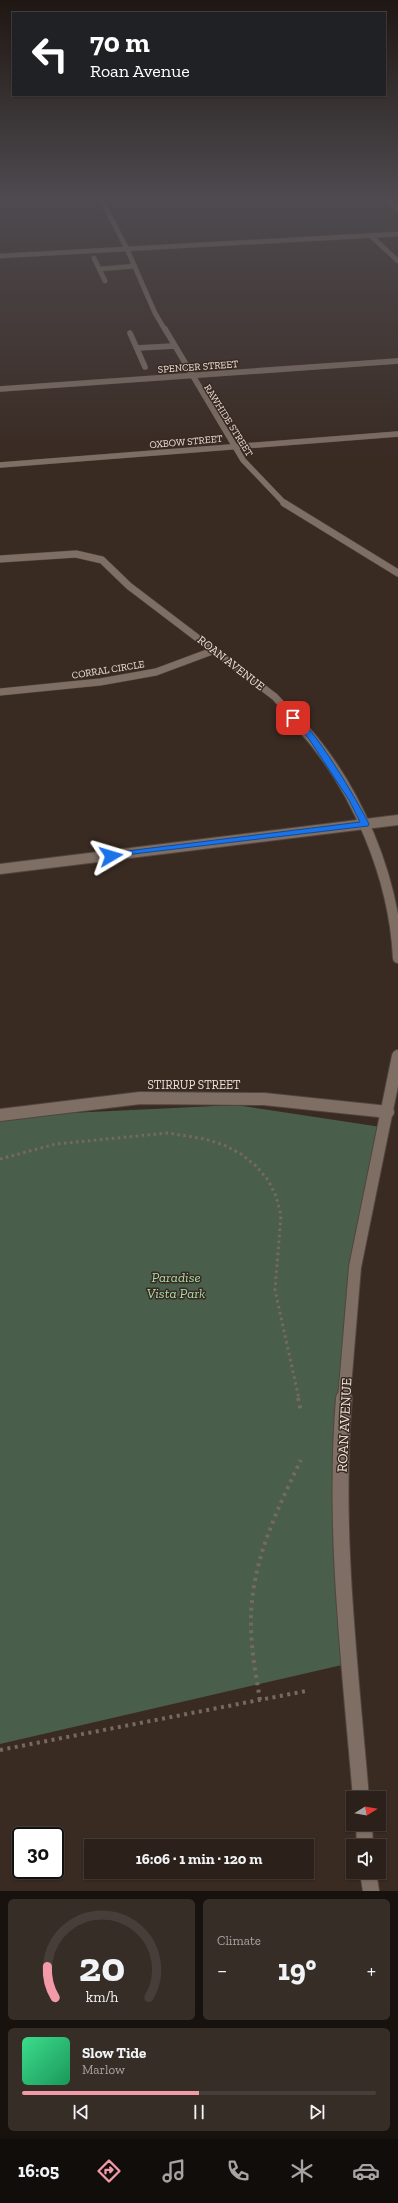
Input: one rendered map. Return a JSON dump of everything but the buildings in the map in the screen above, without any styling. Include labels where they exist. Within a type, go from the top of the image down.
[{"type":"street","name":"RAWHIDE STREET","points":[[143,285],[155,313],[191,376],[243,460],[287,506],[398,573]]},
{"type":"street","points":[[130,333],[146,367]]},
{"type":"street","points":[[137,348],[174,346]]},
{"type":"street","name":"SPENCER STREET","points":[[0,389],[398,361]]},
{"type":"street","name":"OXBOW STREET","points":[[0,465],[398,434]]},
{"type":"street","name":"ROAN AVENUE","points":[[0,559],[59,554],[86,555],[102,560],[129,586],[275,697],[312,738],[353,800],[365,824],[379,859],[397,937],[398,958]]},
{"type":"street","name":"CORRAL CIRCLE","points":[[0,692],[100,682],[156,672],[215,650]]},
{"type":"street","points":[[0,869],[398,820]]},
{"type":"street","name":"ROAN AVENUE","points":[[360,1791],[342,1568],[341,1437],[355,1267],[388,1112],[398,1056]]},
{"type":"street","name":"STIRRUP STREET","points":[[0,1116],[72,1105],[148,1098],[264,1099],[388,1112]]},
{"type":"street","points":[[369,1879],[372,1891]]},
{"type":"path","points":[[0,1159],[56,1144],[174,1133],[186,1134],[216,1141],[231,1147],[248,1159],[271,1184],[281,1215],[275,1290],[301,1412]]},
{"type":"path","points":[[260,1700],[251,1613],[255,1577],[267,1536],[280,1502],[300,1460]]},
{"type":"path","points":[[0,1750],[306,1691]]},
{"type":"green space","name":"Paradise Vista Park","points":[[236,1105],[381,1127],[355,1267],[341,1437],[342,1665],[0,1744],[0,1121],[49,1114]]},
{"type":"route","points":[[111,856],[365,824],[353,800],[312,738],[293,718]]}]
